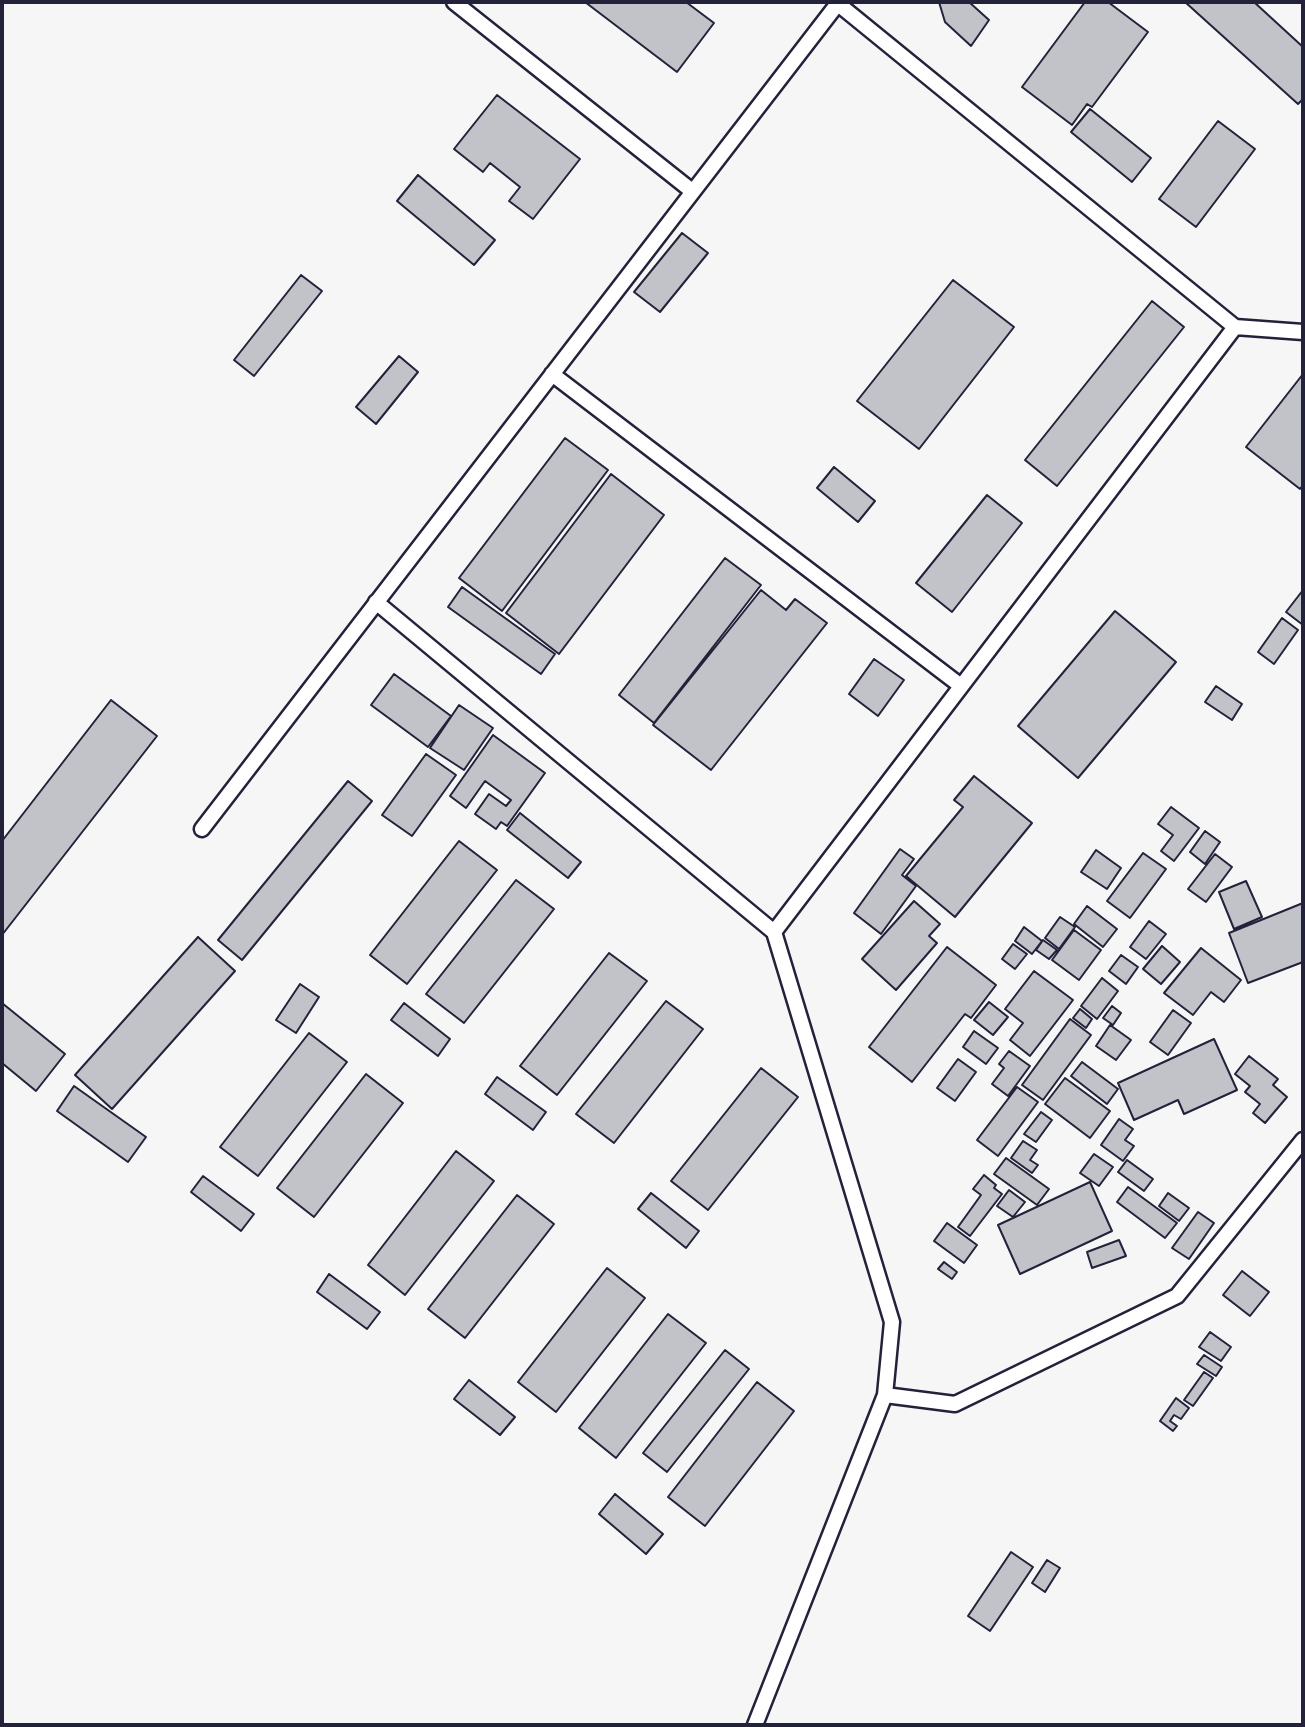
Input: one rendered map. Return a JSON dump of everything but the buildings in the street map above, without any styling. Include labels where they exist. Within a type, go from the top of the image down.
[{"type":"lane","points":[[454,2],[692,191]]},
{"type":"lane","points":[[202,829],[838,3],[1234,327],[1303,332]]},
{"type":"lane","points":[[774,932],[1234,327]]},
{"type":"lane","points":[[552,374],[961,686]]},
{"type":"lane","points":[[376,602],[774,932],[892,1322],[885,1395],[755,1725]]},
{"type":"lane","points":[[885,1395],[956,1404],[1177,1296],[1303,1140]]}]
